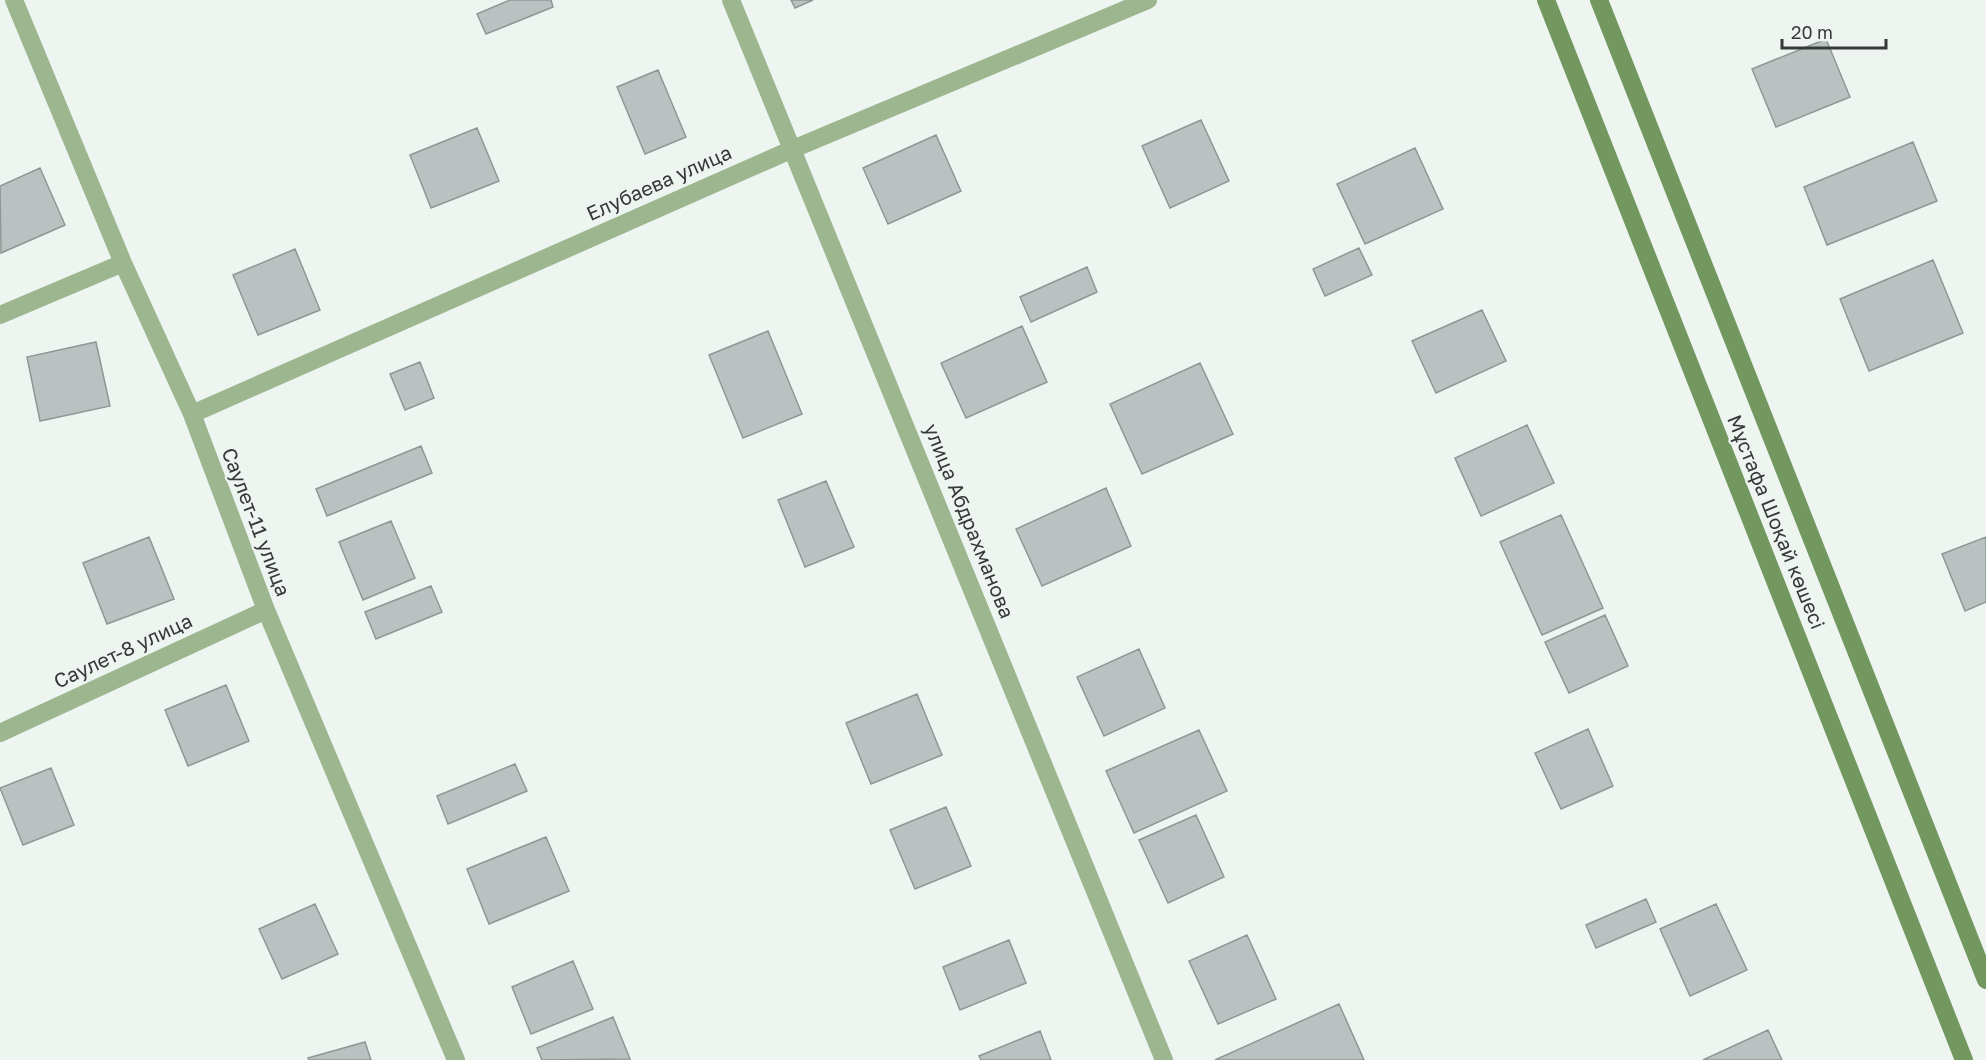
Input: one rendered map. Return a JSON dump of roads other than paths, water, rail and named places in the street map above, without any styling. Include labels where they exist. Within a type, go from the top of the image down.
[{"type":"street","name":"Саулет-11 улица","points":[[14,0],[123,263],[192,414],[266,610],[456,1060]]},
{"type":"street","name":"улица Абдрахманова","points":[[731,0],[1164,1060]]},
{"type":"street","name":"Елубаева улица","points":[[192,414],[793,149],[1148,0]]},
{"type":"street","name":"Мұстафа Шоқай көшесі","points":[[1546,0],[1964,1060]]},
{"type":"street","name":"Мұстафа Шоқай көшесі","points":[[1599,0],[1986,980]]},
{"type":"street","points":[[0,315],[123,263]]},
{"type":"street","name":"Саулет-8 улица","points":[[0,733],[266,610]]}]
